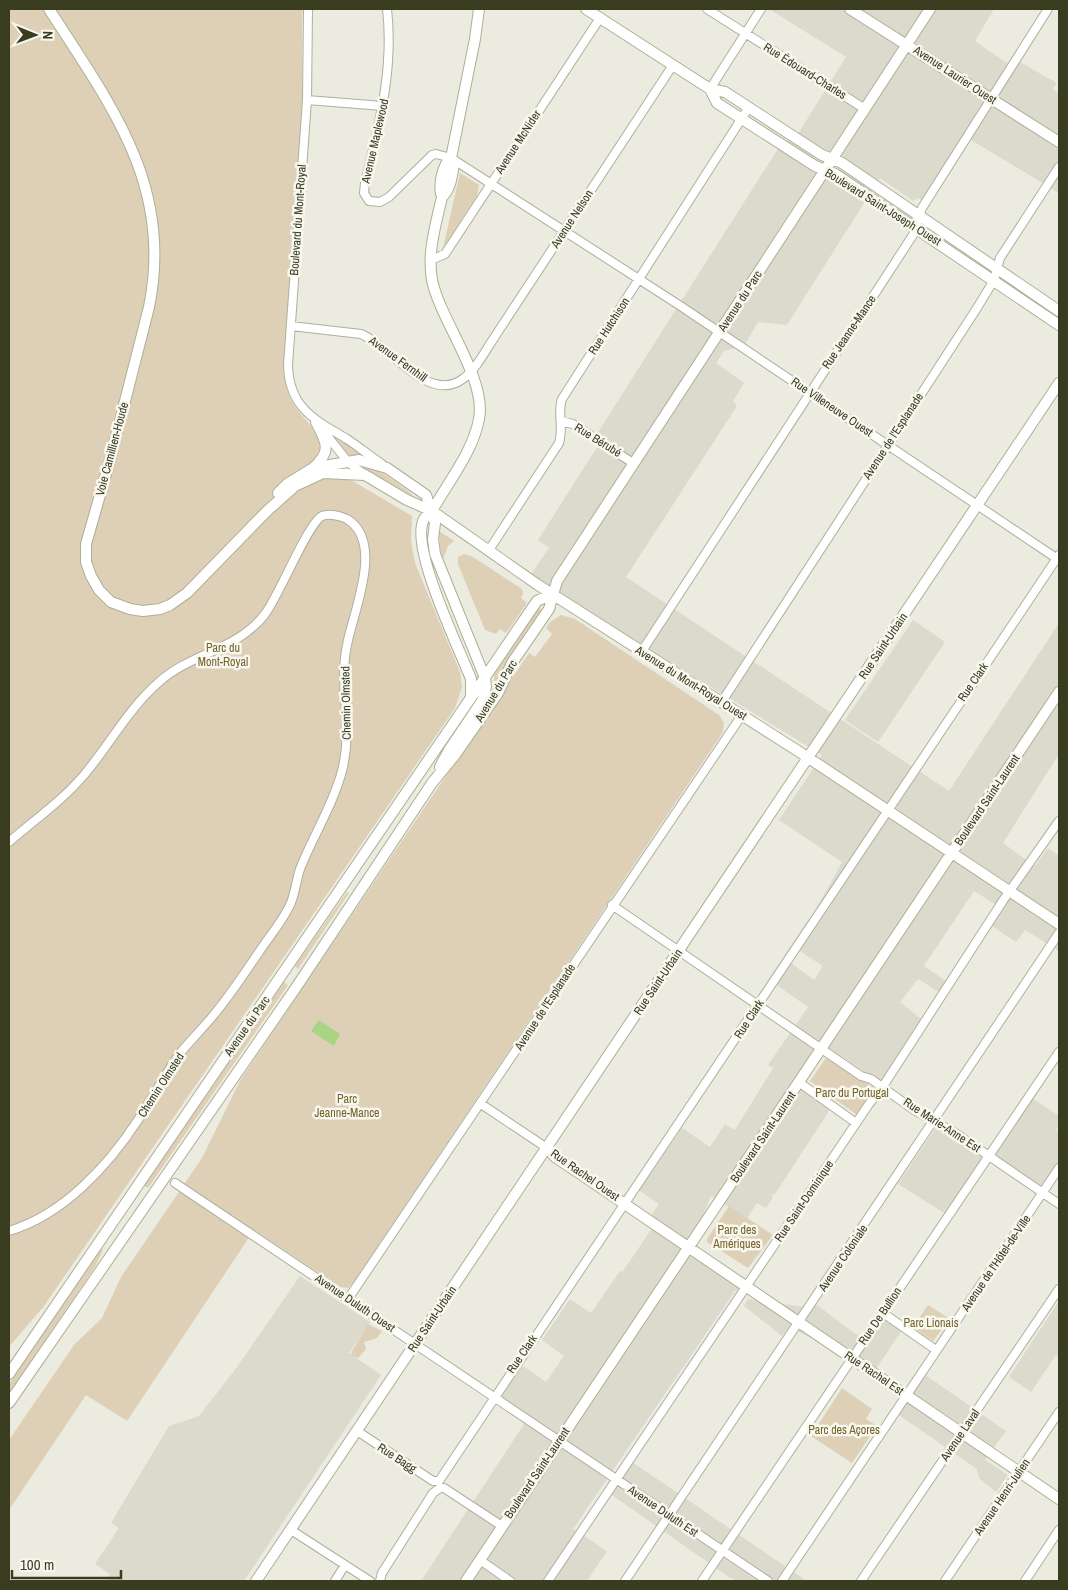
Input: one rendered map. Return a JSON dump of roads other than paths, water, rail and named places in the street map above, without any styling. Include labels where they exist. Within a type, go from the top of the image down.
[{"type":"main road","name":"Voie Camillien-Houde","points":[[48,9],[95,80],[132,146],[146,187],[154,239],[153,282],[149,307],[110,460],[86,544],[87,566],[96,586],[106,597],[119,606],[136,610],[160,609],[187,593],[267,511],[304,480],[324,473],[365,475]]},
{"type":"main road","name":"Voie Camillien-Houde","points":[[54,9],[114,104],[133,140],[148,181],[157,240],[154,303],[90,544],[90,562],[97,578],[109,594],[127,603],[146,606],[167,601],[189,585],[287,484],[313,468],[348,462]]},
{"type":"main road","points":[[469,702],[472,692],[471,679],[425,564],[422,528],[425,517],[432,510],[465,454],[476,430],[479,417],[479,405],[470,372],[434,286],[431,260],[432,242],[442,197],[448,192],[454,164],[451,158],[475,39],[479,9]]},
{"type":"main road","name":"Boulevard Saint-Joseph Ouest","points":[[586,9],[710,89],[725,92],[822,155],[842,163],[1059,311]]},
{"type":"main road","name":"Avenue Laurier Ouest","points":[[850,9],[1059,142]]},
{"type":"main road","name":"Avenue du Parc","points":[[9,1404],[325,944],[432,783],[455,755],[498,693],[512,663],[549,609],[557,581],[930,9]]},
{"type":"main road","name":"Boulevard Saint-Joseph Ouest","points":[[710,89],[717,103],[815,166],[835,174],[1059,324]]},
{"type":"main road","name":"Rue Saint-Urbain","points":[[256,1581],[1059,383]]},
{"type":"main road","points":[[313,468],[322,460],[326,446],[316,422]]},
{"type":"main road","name":"Boulevard du Mont-Royal","points":[[348,462],[364,460],[387,468],[426,495],[432,510]]},
{"type":"main road","name":"Boulevard du Mont-Royal","points":[[365,475],[407,500],[432,510]]},
{"type":"main road","points":[[432,510],[435,523],[433,539],[435,554],[485,678]]},
{"type":"main road","name":"Avenue du Mont-Royal Ouest","points":[[432,510],[552,594],[809,758],[1059,924]]},
{"type":"main road","name":"Avenue du Parc","points":[[9,1374],[537,601],[552,594]]},
{"type":"main road","name":"Avenue du Parc","points":[[432,783],[448,750],[482,701],[485,678]]},
{"type":"main road","name":"Boulevard Saint-Laurent","points":[[466,1581],[800,1084],[951,852],[1059,692]]},
{"type":"main road","name":"Rue Rachel Ouest","points":[[547,1148],[555,1157],[690,1247]]},
{"type":"main road","name":"Rue Rachel Est","points":[[690,1247],[1059,1499]]},
{"type":"main road","points":[[9,1363],[22,1355]]},
{"type":"street","name":"Boulevard du Mont-Royal","points":[[308,9],[307,100],[288,365],[291,386],[298,402],[348,462],[365,475]]},
{"type":"street","name":"Avenue Maplewood","points":[[387,9],[389,53],[383,106],[364,188],[366,198],[369,201],[380,202],[389,197],[432,155],[436,154],[451,158]]},
{"type":"street","name":"Rue Édouard-Charles","points":[[707,9],[865,109]]},
{"type":"street","points":[[710,89],[761,9]]},
{"type":"street","name":"Rue Jeanne-Mance","points":[[642,651],[913,235],[919,216],[1048,9]]},
{"type":"street","name":"Avenue McNider","points":[[431,260],[445,254],[600,18]]},
{"type":"street","name":"Avenue Nelson","points":[[470,372],[673,65]]},
{"type":"street","points":[[307,100],[383,106]]},
{"type":"street","name":"Rue Hutchison","points":[[489,550],[559,443],[562,432],[559,414],[562,398],[749,107]]},
{"type":"street","name":"Rue Villeneuve Ouest","points":[[451,158],[719,332],[1058,558]]},
{"type":"street","name":"Avenue de l'Esplanade","points":[[721,703],[994,280],[1000,258],[1059,167]]},
{"type":"street","name":"Avenue Fernhill","points":[[291,326],[361,334],[371,338],[417,377],[433,385],[445,386],[463,380],[470,372]]},
{"type":"street","name":"Rue Bérubé","points":[[561,421],[573,424],[633,463]]},
{"type":"street","name":"Boulevard du Mont-Royal","points":[[316,422],[349,441],[387,468]]},
{"type":"street","name":"Chemin Olmsted","points":[[9,842],[77,782],[127,716],[158,683],[186,663],[233,642],[258,623],[273,602],[309,532],[319,518],[328,515],[338,516],[355,526],[363,539],[366,566],[346,646],[344,682],[348,734],[345,754],[336,789],[300,869],[290,906],[214,1016],[183,1050],[164,1076],[138,1121],[118,1147],[87,1182],[62,1203],[31,1223],[9,1231]]},
{"type":"street","name":"Rue Clark","points":[[380,1581],[382,1573],[494,1397],[648,1172],[887,811],[1058,558]]},
{"type":"street","name":"Avenue de l'Esplanade","points":[[348,1299],[481,1104],[612,905],[742,715]]},
{"type":"street","name":"Rue Saint-Dominique","points":[[548,1581],[882,1087],[1010,891],[1059,821]]},
{"type":"street","name":"Rue Marie-Anne Est","points":[[612,905],[861,1076],[871,1079],[934,1122],[990,1156],[1059,1204]]},
{"type":"street","name":"Avenue Coloniale","points":[[624,1581],[670,1516],[1059,933]]},
{"type":"street","name":"Rue De Bullion","points":[[702,1581],[1059,1052]]},
{"type":"street","points":[[800,1084],[856,1123]]},
{"type":"street","name":"Rue Rachel Ouest","points":[[481,1104],[547,1148]]},
{"type":"street","name":"Avenue de l'Hôtel-de-Ville","points":[[782,1581],[1059,1168]]},
{"type":"street","name":"Avenue Duluth Ouest","points":[[175,1183],[559,1440]]},
{"type":"street","name":"Avenue Laval","points":[[861,1581],[1059,1290]]},
{"type":"street","points":[[883,1313],[936,1350]]},
{"type":"street","name":"Avenue Henri-Julien","points":[[945,1581],[1059,1412]]},
{"type":"street","name":"Rue Bagg","points":[[357,1431],[502,1526]]},
{"type":"street","name":"Avenue Duluth Est","points":[[559,1440],[768,1581]]},
{"type":"street","points":[[291,1530],[370,1581]]},
{"type":"street","points":[[1025,1581],[1059,1530]]},
{"type":"street","points":[[480,1560],[510,1581]]},
{"type":"street","points":[[335,1581],[345,1565]]},
{"type":"park label","name":"Parc du Mont-Royal","points":[[223,655]]},
{"type":"park label","name":"Parc du Portugal","points":[[852,1093]]},
{"type":"park label","name":"Parc Jeanne-Mance","points":[[347,1106]]},
{"type":"park label","name":"Parc des Amériques","points":[[737,1237]]},
{"type":"park label","name":"Parc Lionais","points":[[931,1323]]},
{"type":"park label","name":"Parc des Açores","points":[[844,1430]]}]
